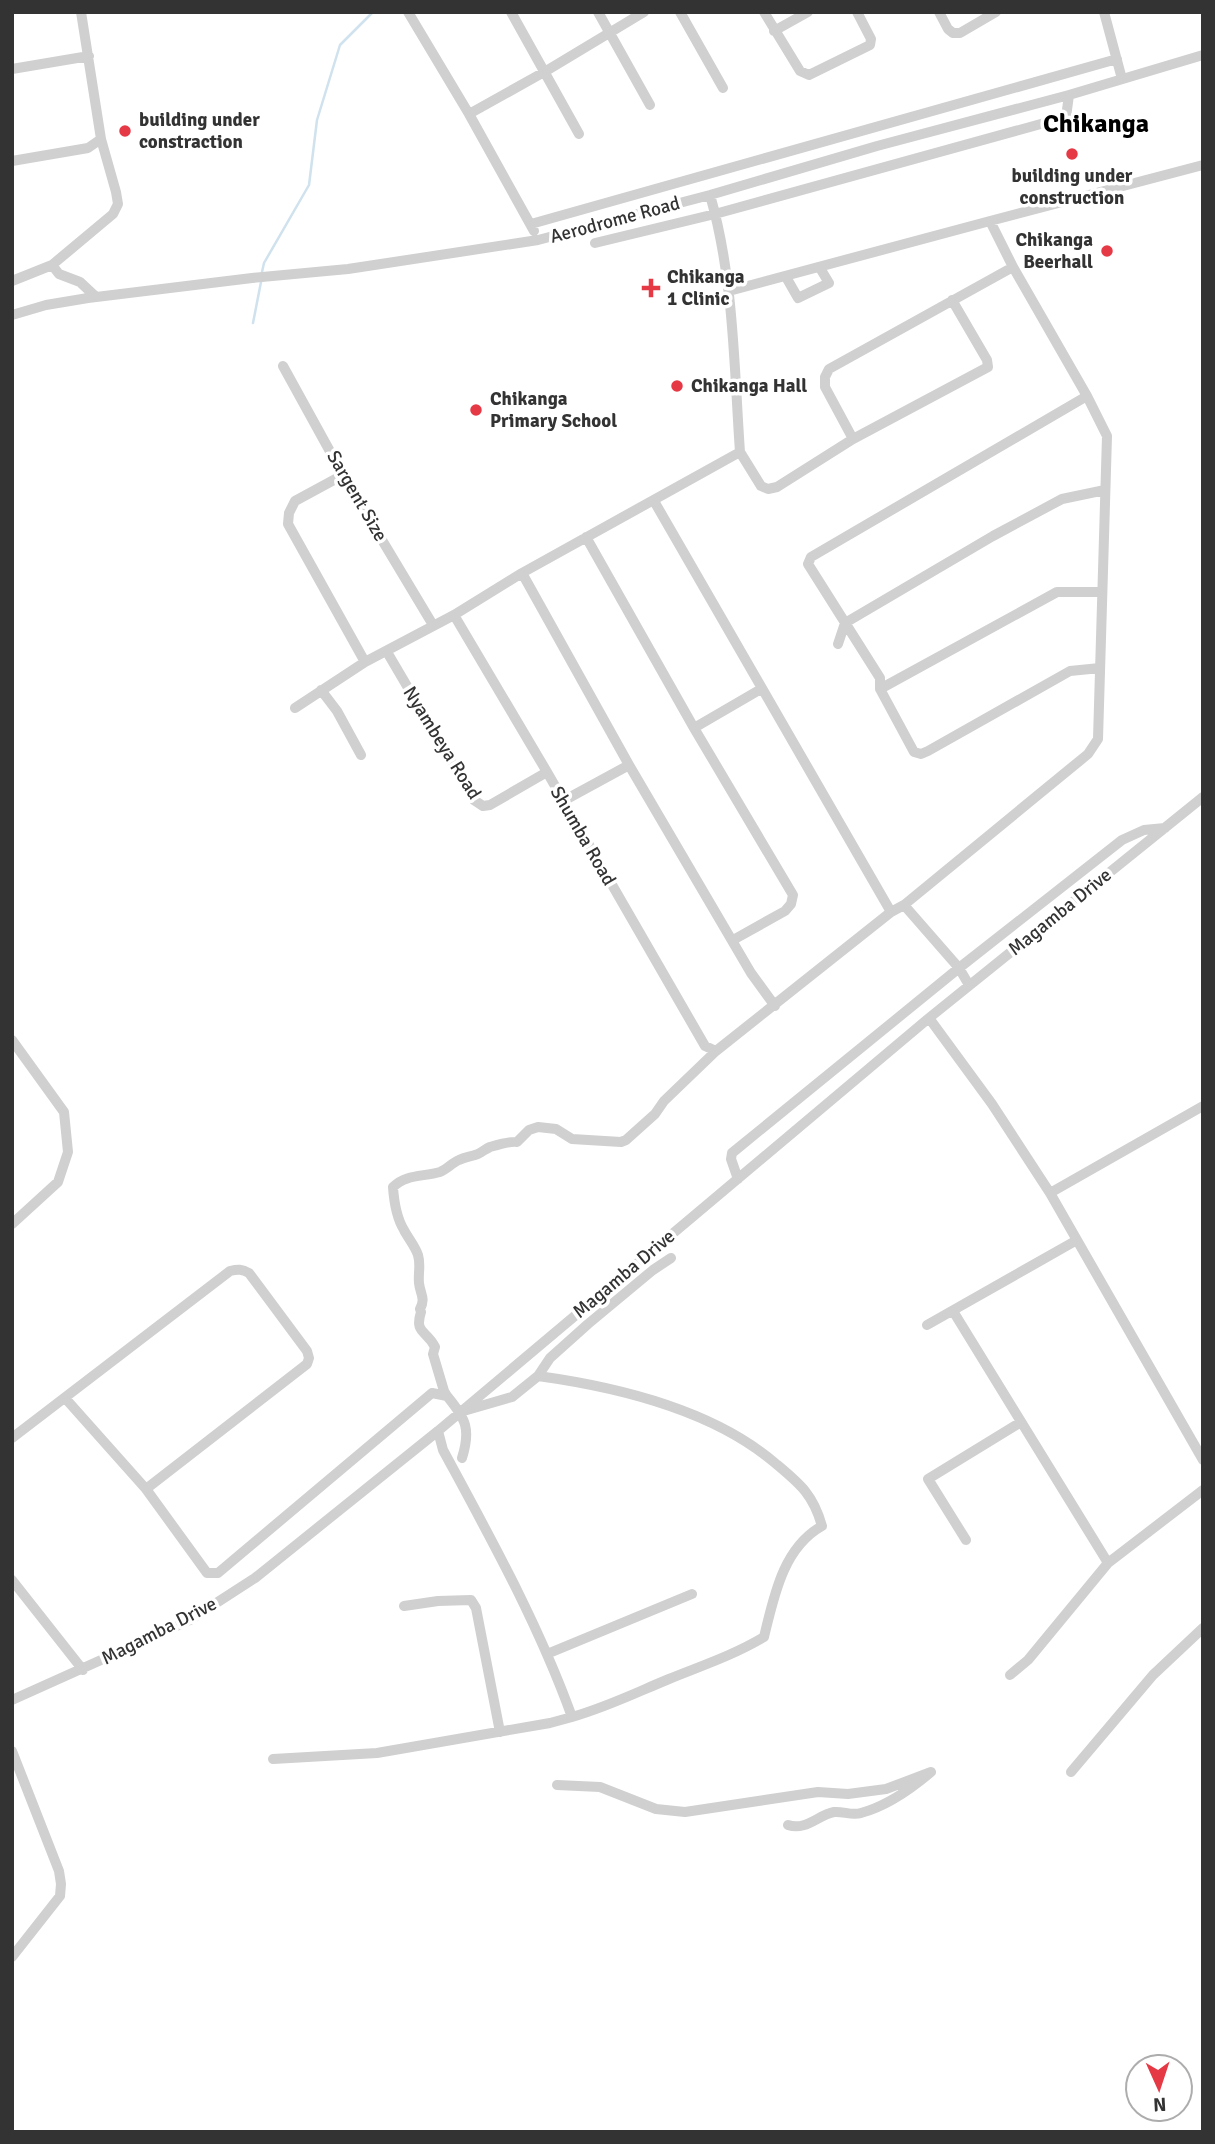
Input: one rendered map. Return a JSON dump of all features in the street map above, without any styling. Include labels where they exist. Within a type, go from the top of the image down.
[{"type":"street","points":[[12,281],[51,265],[113,215],[118,204],[100,139],[81,12]]},
{"type":"street","points":[[408,12],[469,114],[531,224],[537,240]]},
{"type":"street","points":[[511,12],[579,134]]},
{"type":"street","points":[[598,12],[650,105]]},
{"type":"street","points":[[469,114],[644,12]]},
{"type":"street","points":[[680,12],[723,88]]},
{"type":"street","points":[[764,12],[800,71],[809,75],[870,45],[871,39],[857,12]]},
{"type":"street","points":[[774,31],[808,12]]},
{"type":"street","points":[[939,12],[953,33],[960,33],[996,12]]},
{"type":"street","points":[[1104,12],[1122,79]]},
{"type":"street","name":"Aerodrome Road","points":[[12,314],[96,297],[348,269],[537,240],[710,195],[1203,55]]},
{"type":"street","points":[[12,69],[89,56]]},
{"type":"street","points":[[531,224],[1116,59]]},
{"type":"street","points":[[596,243],[715,214],[1066,117],[1066,95],[1047,79]]},
{"type":"street","points":[[12,161],[89,148],[100,139]]},
{"type":"street","points":[[729,291],[1203,164]]},
{"type":"street","points":[[710,195],[729,291],[740,452],[761,486],[768,489],[777,487],[853,439],[988,367],[952,300]]},
{"type":"street","points":[[462,1458],[468,1433],[466,1420],[444,1391],[433,1354],[435,1347],[432,1340],[419,1329],[420,1309],[424,1302],[419,1283],[420,1264],[393,1203],[393,1187],[407,1177],[443,1171],[470,1155],[508,1141],[517,1142],[529,1130],[538,1127],[556,1129],[572,1139],[621,1142],[640,1129],[664,1101],[716,1051],[891,912],[904,905],[1088,754],[1098,739],[1107,436],[990,221]]},
{"type":"street","points":[[51,265],[59,274],[80,282],[96,297]]},
{"type":"street","points":[[853,439],[825,387],[825,377],[829,369],[1013,267]]},
{"type":"street","points":[[786,277],[799,298],[830,283],[820,268]]},
{"type":"street","name":"Sargent Size","points":[[283,366],[343,475],[433,625]]},
{"type":"street","points":[[1087,396],[811,557],[808,564],[880,678],[880,689],[914,752],[922,754],[1070,671],[1100,668]]},
{"type":"street","points":[[295,708],[365,662],[454,615],[522,573],[740,452]]},
{"type":"street","points":[[343,475],[295,501],[288,523],[365,662]]},
{"type":"street","points":[[838,644],[845,622],[993,536],[1062,499],[1105,490]]},
{"type":"street","points":[[654,501],[891,912]]},
{"type":"street","points":[[586,537],[694,729],[793,895],[791,904],[785,911],[733,940]]},
{"type":"street","points":[[522,573],[629,765],[751,973],[775,1006]]},
{"type":"street","points":[[880,689],[1057,592],[1102,592]]},
{"type":"street","name":"Shumba Road","points":[[454,615],[705,1046],[716,1051]]},
{"type":"street","name":"Nyambeya Road","points":[[387,652],[474,800],[483,806],[490,806],[547,772]]},
{"type":"street","points":[[694,729],[761,689]]},
{"type":"street","points":[[321,690],[337,711],[361,755]]},
{"type":"street","points":[[562,801],[629,765]]},
{"type":"street","name":"Magamba Drive","points":[[12,1700],[190,1620],[255,1578],[438,1431],[969,985],[1203,797]]},
{"type":"street","points":[[738,1178],[731,1159],[732,1153],[959,968],[1122,840],[1144,830],[1165,828]]},
{"type":"street","points":[[904,905],[959,968],[969,985]]},
{"type":"street","points":[[929,1018],[992,1104],[1050,1193],[1203,1460]]},
{"type":"street","points":[[12,1040],[64,1112],[68,1152],[58,1182],[12,1224]]},
{"type":"street","points":[[1050,1193],[1203,1106]]},
{"type":"street","points":[[927,1325],[1077,1240]]},
{"type":"street","points":[[460,1412],[512,1398],[538,1376],[550,1358],[579,1332],[671,1258]]},
{"type":"street","points":[[12,1438],[230,1271],[238,1269],[249,1273],[307,1351],[307,1364],[146,1489]]},
{"type":"street","points":[[953,1311],[1108,1563]]},
{"type":"street","points":[[273,1759],[377,1753],[550,1723],[604,1707],[728,1657],[764,1637],[776,1587],[793,1553],[810,1533],[822,1526],[817,1509],[803,1486],[753,1444],[702,1417],[580,1381],[538,1376]]},
{"type":"street","points":[[65,1398],[146,1489],[207,1573],[218,1573],[432,1393],[447,1396]]},
{"type":"street","points":[[966,1541],[929,1479],[1021,1422]]},
{"type":"street","points":[[438,1431],[443,1450],[504,1562],[547,1654],[572,1717]]},
{"type":"street","points":[[1010,1675],[1028,1660],[1108,1563],[1203,1490]]},
{"type":"street","points":[[12,1580],[82,1670]]},
{"type":"street","points":[[547,1654],[692,1594]]},
{"type":"street","points":[[404,1606],[471,1600],[476,1608],[500,1732]]},
{"type":"street","points":[[1071,1772],[1153,1675],[1203,1628]]},
{"type":"street","points":[[12,1751],[59,1871],[61,1884],[60,1896],[12,1957]]},
{"type":"street","points":[[557,1785],[600,1787],[656,1809],[685,1812],[818,1792],[848,1794],[886,1789],[931,1772],[912,1788],[881,1806],[859,1814],[834,1812],[804,1826],[788,1825]]},
{"type":"waterway","points":[[262,272],[264,263],[309,185],[317,120],[340,45],[373,12]]},
{"type":"waterway","points":[[253,323],[261,282]]},
{"type":"place","name":"building under constraction","points":[[125,131]]},
{"type":"place","name":"building under construction","points":[[1072,154]]},
{"type":"place","name":"Chikanga Beerhall","points":[[1107,251]]},
{"type":"place","name":"Chikanga 1 Clinic","points":[[651,288]]},
{"type":"place","name":"Chikanga Hall","points":[[677,386]]},
{"type":"place","name":"Chikanga Primary School","points":[[476,410]]},
{"type":"district","name":"Chikanga","points":[[1096,124]]}]
